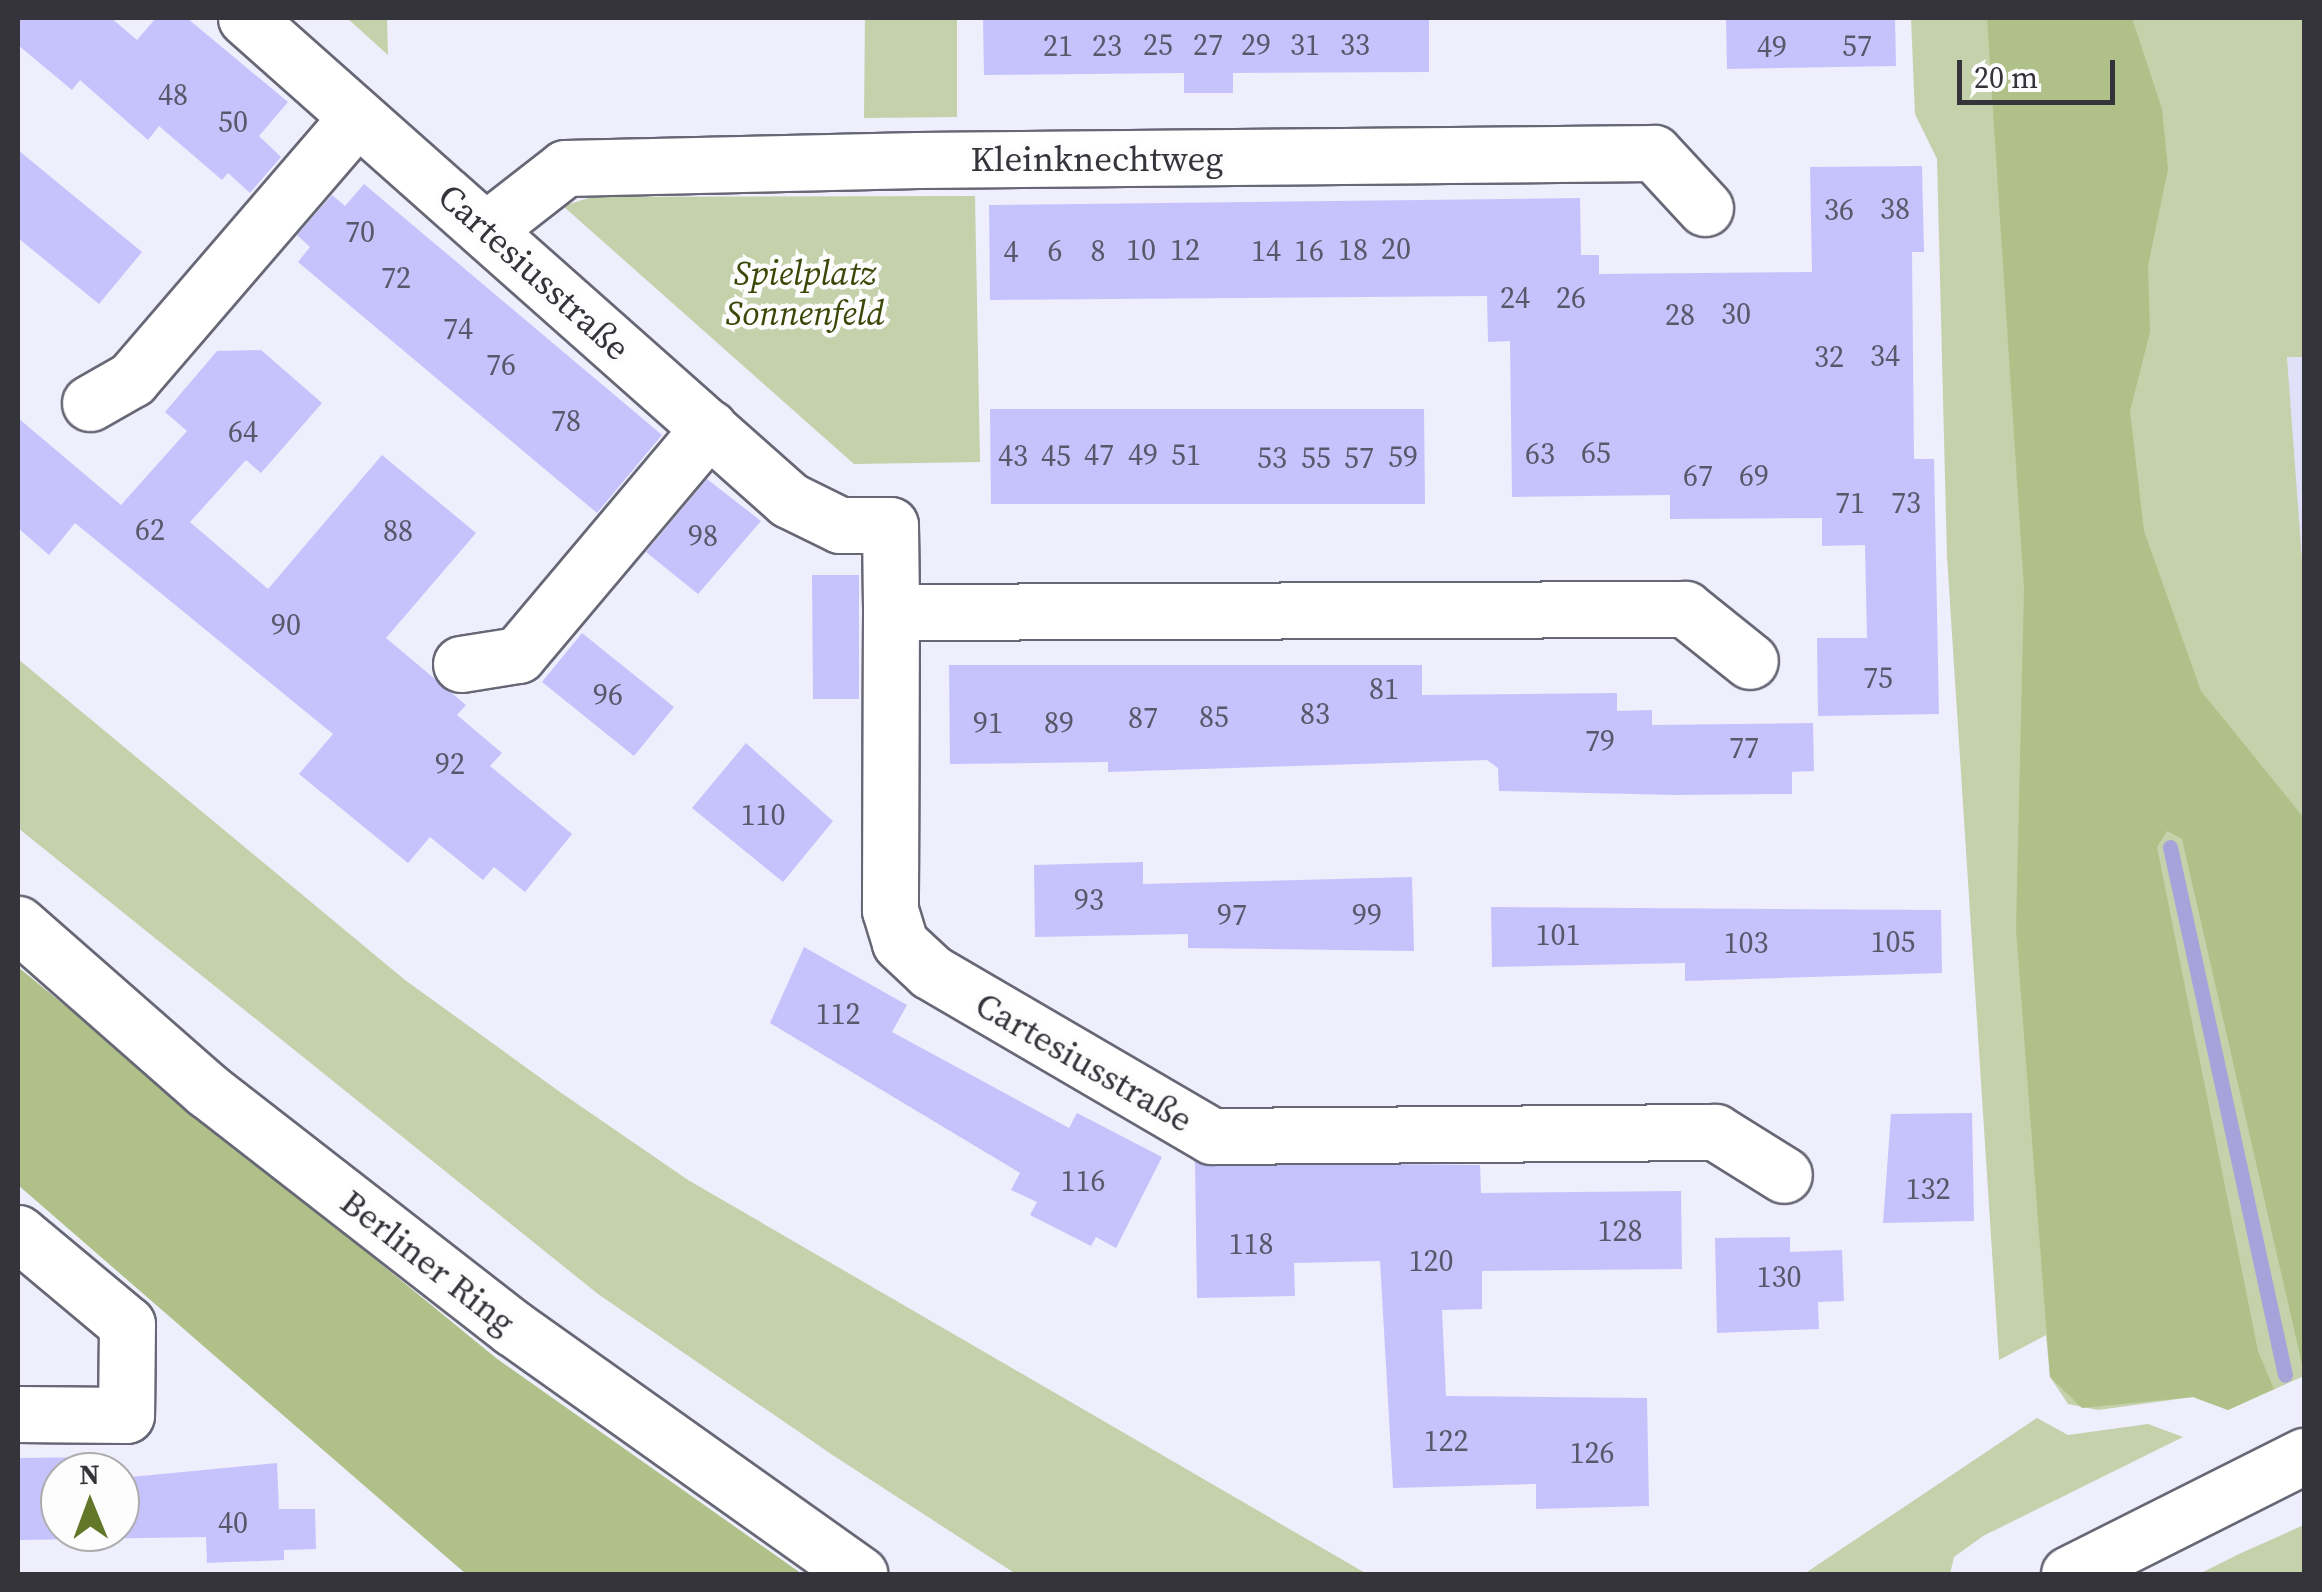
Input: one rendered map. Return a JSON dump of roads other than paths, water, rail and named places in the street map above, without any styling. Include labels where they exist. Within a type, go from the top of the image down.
[{"type":"street","name":"Cartesiusstraße","points":[[246,18],[790,500],[840,525],[890,525],[890,910],[900,943],[931,972],[1212,1136],[1715,1132],[1784,1175]]},
{"type":"street","points":[[90,402],[132,379],[357,117]]},
{"type":"street","name":"Kleinknechtweg","points":[[487,229],[565,168],[918,160],[1654,153],[1706,208]]},
{"type":"street","points":[[461,664],[518,655],[710,428]]},
{"type":"street","points":[[892,612],[1685,610],[1750,661]]},
{"type":"street","name":"Berliner Ring","points":[[18,924],[207,1090],[498,1316],[859,1574]]},
{"type":"street","points":[[18,1233],[127,1324],[126,1416],[18,1414]]},
{"type":"street","points":[[2070,1574],[2304,1456]]},
{"type":"waterway","points":[[2170,847],[2285,1375]]},
{"type":"park label","name":"Spielplatz Sonnenfeld","points":[[805,293]]}]
